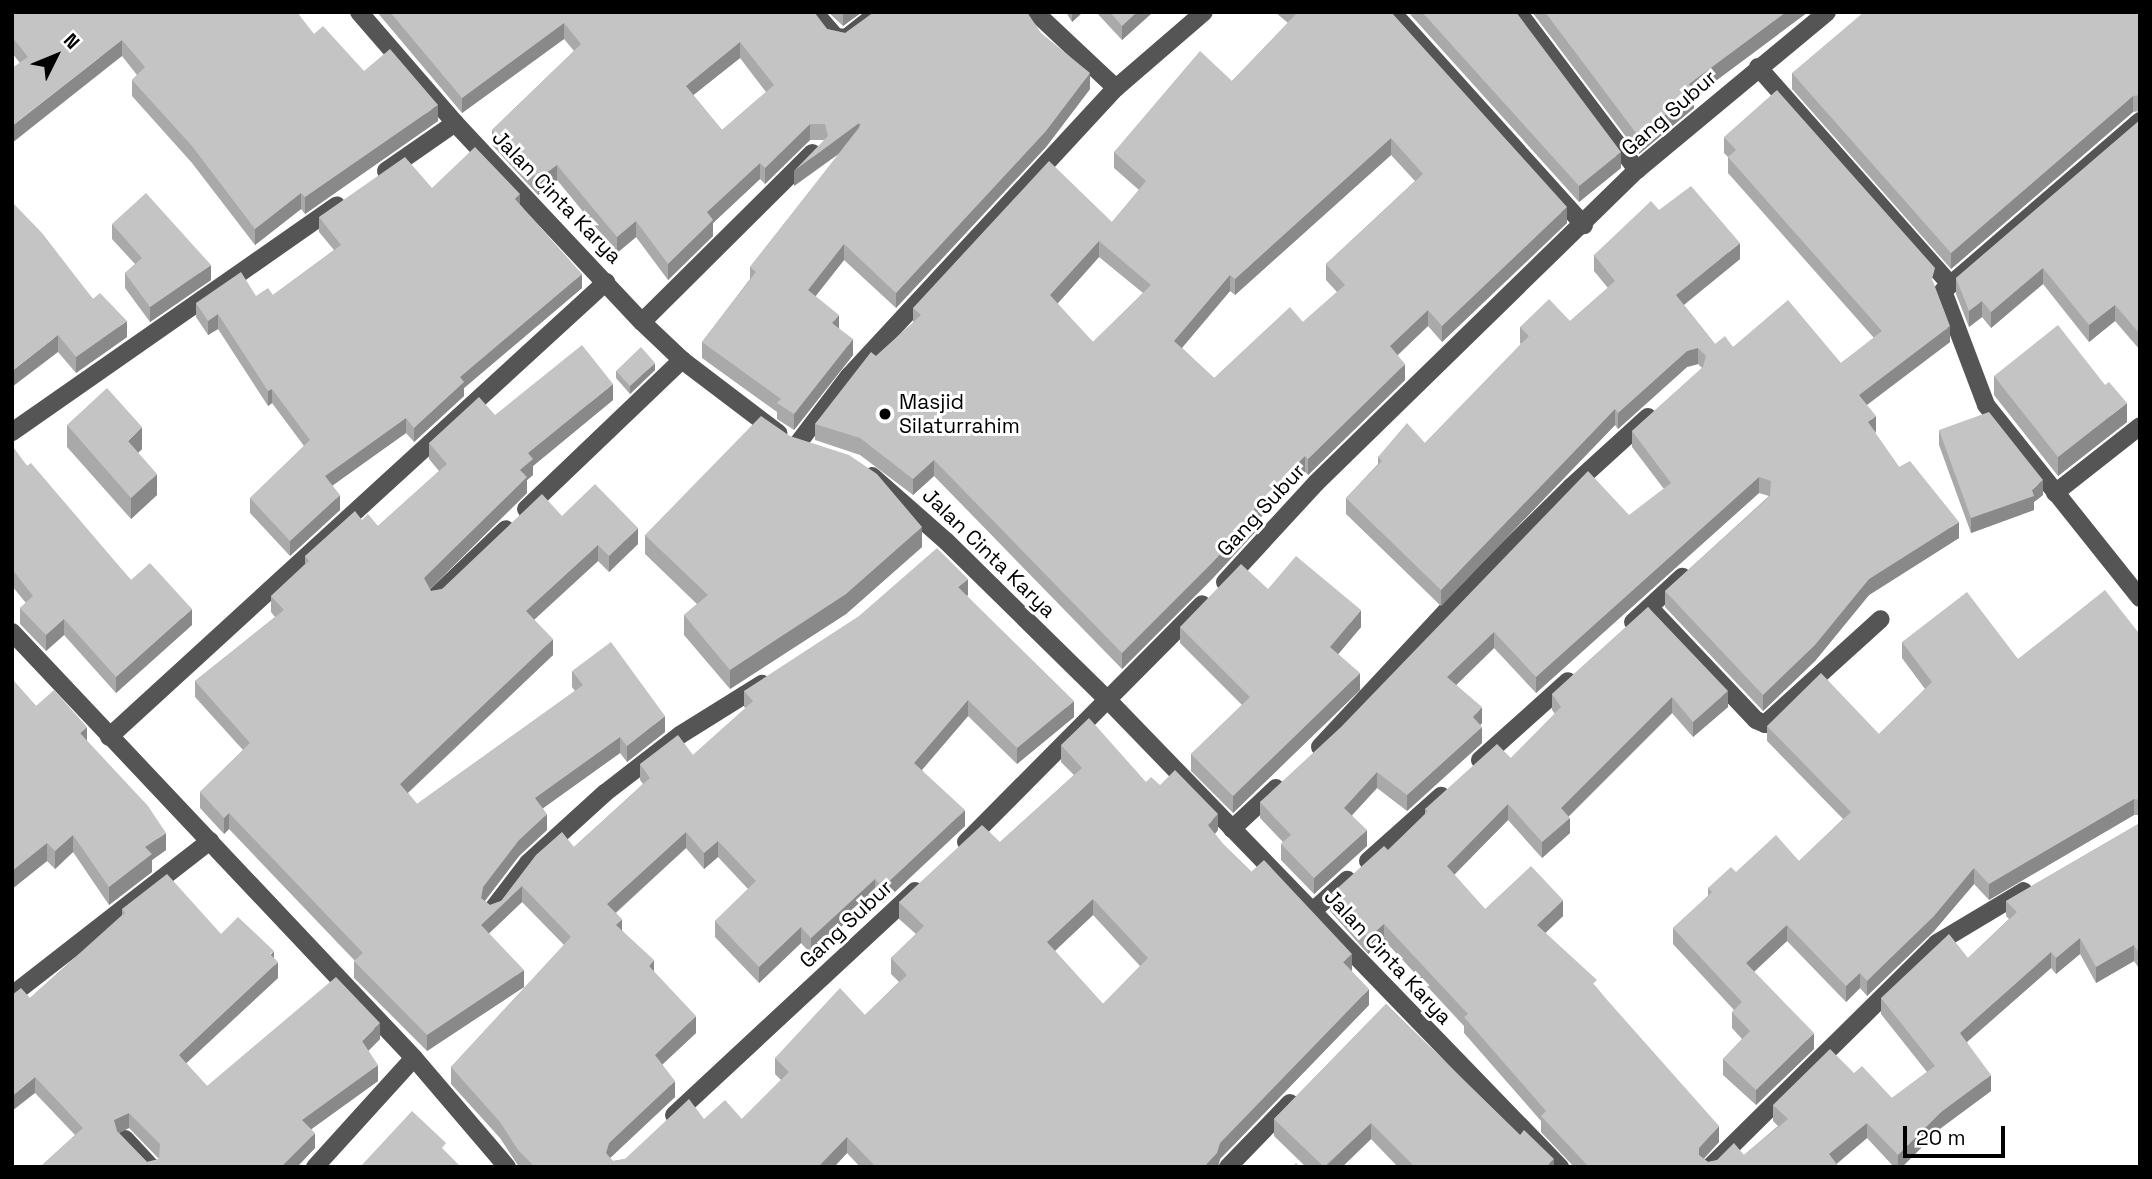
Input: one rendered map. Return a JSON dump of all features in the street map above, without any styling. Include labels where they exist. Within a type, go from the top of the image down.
[{"type":"street","name":"Jalan Cinta Karya","points":[[359,12],[455,123],[642,322],[682,360],[796,446],[819,453]]},
{"type":"street","points":[[814,12],[836,37],[846,38],[879,12]]},
{"type":"street","points":[[1035,12],[1116,88]]},
{"type":"street","points":[[796,446],[849,376],[1116,88],[1204,12]]},
{"type":"street","points":[[1392,12],[1584,225]]},
{"type":"street","points":[[1518,12],[1637,170]]},
{"type":"street","name":"Gang Subur","points":[[950,857],[1106,698],[1221,586],[1316,484],[1584,225],[1637,170],[1827,12]]},
{"type":"street","points":[[1758,67],[1948,282]]},
{"type":"street","points":[[2140,121],[1948,282],[1945,300],[1986,405],[2140,598]]},
{"type":"street","points":[[375,178],[455,123]]},
{"type":"street","points":[[642,322],[817,148]]},
{"type":"street","points":[[12,432],[352,194]]},
{"type":"street","points":[[109,737],[606,282]]},
{"type":"street","points":[[435,597],[682,360]]},
{"type":"street","points":[[1232,829],[1298,768],[1571,486],[1664,403]]},
{"type":"street","points":[[2055,493],[2140,426]]},
{"type":"street","name":"Jalan Cinta Karya","points":[[854,464],[884,484],[941,545],[1106,698],[1232,829],[1314,909],[1387,1003],[1560,1167]]},
{"type":"street","points":[[1619,635],[1701,560]]},
{"type":"street","points":[[1650,608],[1756,720],[1765,724],[1881,620]]},
{"type":"street","points":[[12,632],[414,1058],[507,1167]]},
{"type":"street","points":[[1314,909],[1578,672]]},
{"type":"street","points":[[492,910],[528,863],[605,793],[680,736],[773,677]]},
{"type":"street","points":[[12,995],[210,841]]},
{"type":"street","name":"Gang Subur","points":[[658,1129],[931,875]]},
{"type":"street","points":[[1710,1167],[1937,943],[2037,884]]},
{"type":"street","points":[[315,1167],[414,1058]]},
{"type":"street","points":[[1228,1167],[1305,1087]]},
{"type":"street","points":[[125,1139],[151,1167]]},
{"type":"building","points":[[12,12],[297,12],[314,34],[323,26],[364,71],[390,49],[438,105],[305,197],[301,193],[255,229],[192,146],[132,80],[145,67],[122,40],[12,126],[12,68],[28,57],[12,37]]},
{"type":"building","points":[[390,12],[814,12],[827,29],[845,33],[874,12],[1027,12],[1041,33],[1090,73],[1046,131],[896,293],[844,244],[808,290],[839,315],[832,323],[853,339],[794,414],[777,403],[781,399],[702,342],[756,272],[750,267],[861,125],[859,123],[794,171],[828,136],[825,124],[810,124],[765,168],[760,163],[707,212],[713,220],[668,264],[636,221],[617,237],[557,165],[538,179],[492,130],[581,44],[564,23],[462,98]],"holes":[[[740,42],[774,85],[722,130],[686,86]]]},
{"type":"building","points":[[1110,12],[1137,12],[1122,26]]},
{"type":"building","points":[[1294,12],[1391,12],[1567,207],[1442,326],[1428,310],[1390,346],[1405,364],[1308,459],[1305,456],[1254,509],[1258,513],[1213,562],[1122,653],[934,460],[913,479],[860,438],[815,424],[871,352],[876,356],[921,315],[913,308],[1049,161],[1112,222],[1146,181],[1114,152],[1200,51],[1232,81],[1296,14]],"holes":[[[1391,138],[1423,174],[1326,264],[1345,285],[1303,322],[1290,307],[1214,378],[1174,341],[1230,275],[1235,279]],[[1099,241],[1151,285],[1093,342],[1050,295]]]},
{"type":"building","points":[[1422,12],[1516,12],[1621,152],[1579,186]]},
{"type":"building","points":[[1545,12],[1786,12],[1689,84],[1694,91],[1639,137]]},
{"type":"building","points":[[1864,12],[2140,12],[2140,95],[2133,96],[1951,253],[1792,73]]},
{"type":"building","points":[[1777,90],[1935,268],[1932,279],[1950,326],[1859,395],[1876,416],[1868,422],[1899,467],[1910,461],[1959,522],[1869,579],[1815,645],[1763,695],[1665,591],[1770,496],[1771,481],[1759,477],[1536,677],[1494,632],[1447,677],[1482,707],[1473,717],[1482,727],[1407,795],[1377,772],[1344,808],[1367,830],[1314,878],[1281,844],[1291,835],[1260,802],[1341,727],[1588,471],[1629,515],[1671,483],[1632,431],[1703,367],[1706,356],[1698,348],[1687,351],[1618,413],[1615,409],[1441,590],[1346,498],[1382,461],[1378,457],[1407,423],[1425,443],[1529,336],[1520,327],[1549,299],[1570,321],[1615,281],[1594,255],[1651,201],[1659,210],[1691,186],[1740,243],[1676,295],[1715,344],[1725,336],[1733,347],[1788,300],[1841,363],[1882,331],[1728,157],[1736,150],[1724,137]]},
{"type":"building","points":[[2140,120],[2140,334],[2115,305],[2089,325],[2043,268],[1991,312],[1982,301],[1969,311],[1956,278]]},
{"type":"building","points":[[475,147],[520,194],[515,199],[582,274],[460,377],[464,382],[414,428],[406,418],[325,476],[340,495],[290,541],[250,498],[310,440],[272,389],[268,391],[218,314],[208,321],[196,303],[241,272],[256,296],[268,288],[273,295],[341,245],[319,217],[405,157],[432,188]]},
{"type":"building","points":[[146,193],[211,265],[150,307],[125,273],[142,258],[112,224]]},
{"type":"building","points":[[12,202],[42,233],[93,299],[100,293],[127,321],[76,357],[58,335],[12,371]]},
{"type":"building","points":[[2058,325],[2105,385],[2109,382],[2127,403],[2058,457],[1994,376]]},
{"type":"building","points":[[582,345],[613,384],[528,453],[533,459],[520,470],[527,477],[424,578],[431,591],[442,589],[542,494],[562,516],[595,484],[638,528],[609,556],[598,545],[526,611],[553,639],[400,784],[417,804],[583,685],[572,671],[611,642],[665,716],[627,746],[620,737],[535,798],[547,814],[519,840],[483,887],[481,898],[490,905],[501,901],[536,855],[562,832],[574,847],[650,778],[640,764],[678,735],[693,755],[753,701],[744,691],[859,616],[937,548],[968,579],[958,587],[1074,701],[1017,748],[968,700],[914,763],[965,810],[883,887],[875,879],[811,938],[801,927],[759,967],[715,921],[756,881],[718,841],[704,853],[686,832],[607,904],[622,919],[616,925],[654,960],[649,966],[696,1016],[655,1055],[675,1081],[609,1143],[606,1153],[613,1161],[625,1159],[689,1099],[704,1119],[725,1100],[742,1119],[789,1072],[775,1058],[840,988],[865,1015],[907,975],[891,958],[924,926],[899,902],[982,825],[1000,842],[1082,768],[1061,745],[1089,718],[1146,782],[1151,777],[1160,785],[1175,770],[1218,814],[1208,825],[1223,844],[1251,872],[1264,860],[1352,954],[1343,962],[1369,989],[1220,1143],[1217,1153],[1204,1167],[876,1167],[847,1137],[818,1167],[535,1167],[518,1150],[500,1122],[451,1067],[571,937],[522,886],[481,925],[524,970],[427,1035],[354,961],[363,953],[229,813],[224,818],[200,792],[250,743],[195,681],[284,610],[271,596],[309,561],[305,556],[355,511],[362,520],[368,514],[378,526],[447,464],[429,443],[479,397],[495,415]],"holes":[[[1093,899],[1148,958],[1103,1004],[1047,942]]]},
{"type":"building","points":[[641,347],[655,363],[630,386],[616,371]]},
{"type":"building","points":[[107,388],[142,427],[128,441],[157,474],[131,498],[67,425]]},
{"type":"building","points":[[1989,412],[2043,480],[2032,490],[2034,496],[1971,518],[1939,430]]},
{"type":"building","points":[[761,416],[790,436],[849,455],[877,474],[922,527],[846,594],[730,670],[684,615],[708,595],[645,535]]},
{"type":"building","points":[[14,448],[27,466],[31,463],[131,580],[150,563],[192,609],[116,677],[64,619],[46,635],[20,608],[33,596],[12,569]]},
{"type":"building","points":[[1296,556],[1361,610],[1330,647],[1360,673],[1233,796],[1191,754],[1250,697],[1180,627],[1241,564],[1268,589]]},
{"type":"building","points":[[2105,590],[2138,632],[2140,631],[2140,800],[2134,799],[1989,884],[1974,868],[1934,916],[1867,981],[1860,973],[1846,986],[1787,925],[1746,963],[1814,1033],[1756,1090],[1723,1059],[1750,1031],[1732,1012],[1742,1002],[1673,928],[1712,892],[1708,888],[1731,867],[1736,872],[1776,835],[1799,861],[1851,812],[1767,726],[1821,673],[1879,734],[1932,682],[1902,642],[1967,592],[2018,659]]},
{"type":"building","points":[[1648,607],[1728,691],[1693,722],[1672,697],[1561,808],[1570,818],[1542,842],[1508,804],[1447,866],[1485,909],[1531,866],[1563,900],[1537,925],[1597,980],[1593,984],[1719,1126],[1699,1148],[1699,1155],[1708,1162],[1717,1160],[1734,1143],[1744,1155],[1788,1119],[1773,1105],[1830,1049],[1854,1073],[1862,1066],[1892,1098],[1935,1066],[1881,998],[1949,934],[1968,958],[2017,912],[2006,901],[2140,823],[2140,955],[2134,945],[2096,967],[2080,938],[2056,958],[2051,952],[1960,1033],[1991,1075],[1941,1112],[1898,1155],[1867,1123],[1829,1154],[1839,1167],[1589,1167],[1541,1116],[1546,1111],[1464,1017],[1468,1014],[1384,924],[1368,938],[1330,895],[1384,846],[1388,850],[1428,811],[1425,809],[1497,744],[1511,758],[1561,707],[1552,694]]},
{"type":"building","points":[[12,679],[36,706],[54,690],[87,727],[80,733],[148,806],[166,833],[145,847],[152,854],[109,887],[73,835],[55,851],[47,843],[12,871]]},
{"type":"building","points":[[167,874],[221,934],[238,917],[274,951],[270,954],[278,962],[179,1055],[207,1086],[336,977],[380,1023],[362,1041],[378,1065],[302,1120],[315,1133],[281,1167],[40,1167],[83,1128],[35,1077],[12,1096],[12,995],[21,988],[30,998],[125,913],[122,909]],"holes":[[[129,1113],[160,1144],[159,1159],[147,1162],[117,1131],[114,1120]]]},
{"type":"building","points":[[1386,1004],[1520,1135],[1524,1130],[1554,1159],[1546,1167],[1415,1167],[1371,1123],[1324,1167],[1274,1119]]},
{"type":"building","points":[[412,1111],[446,1143],[442,1148],[461,1167],[360,1167]]},
{"type":"place","name":"Masjid Silaturrahim","points":[[885,414]]}]
